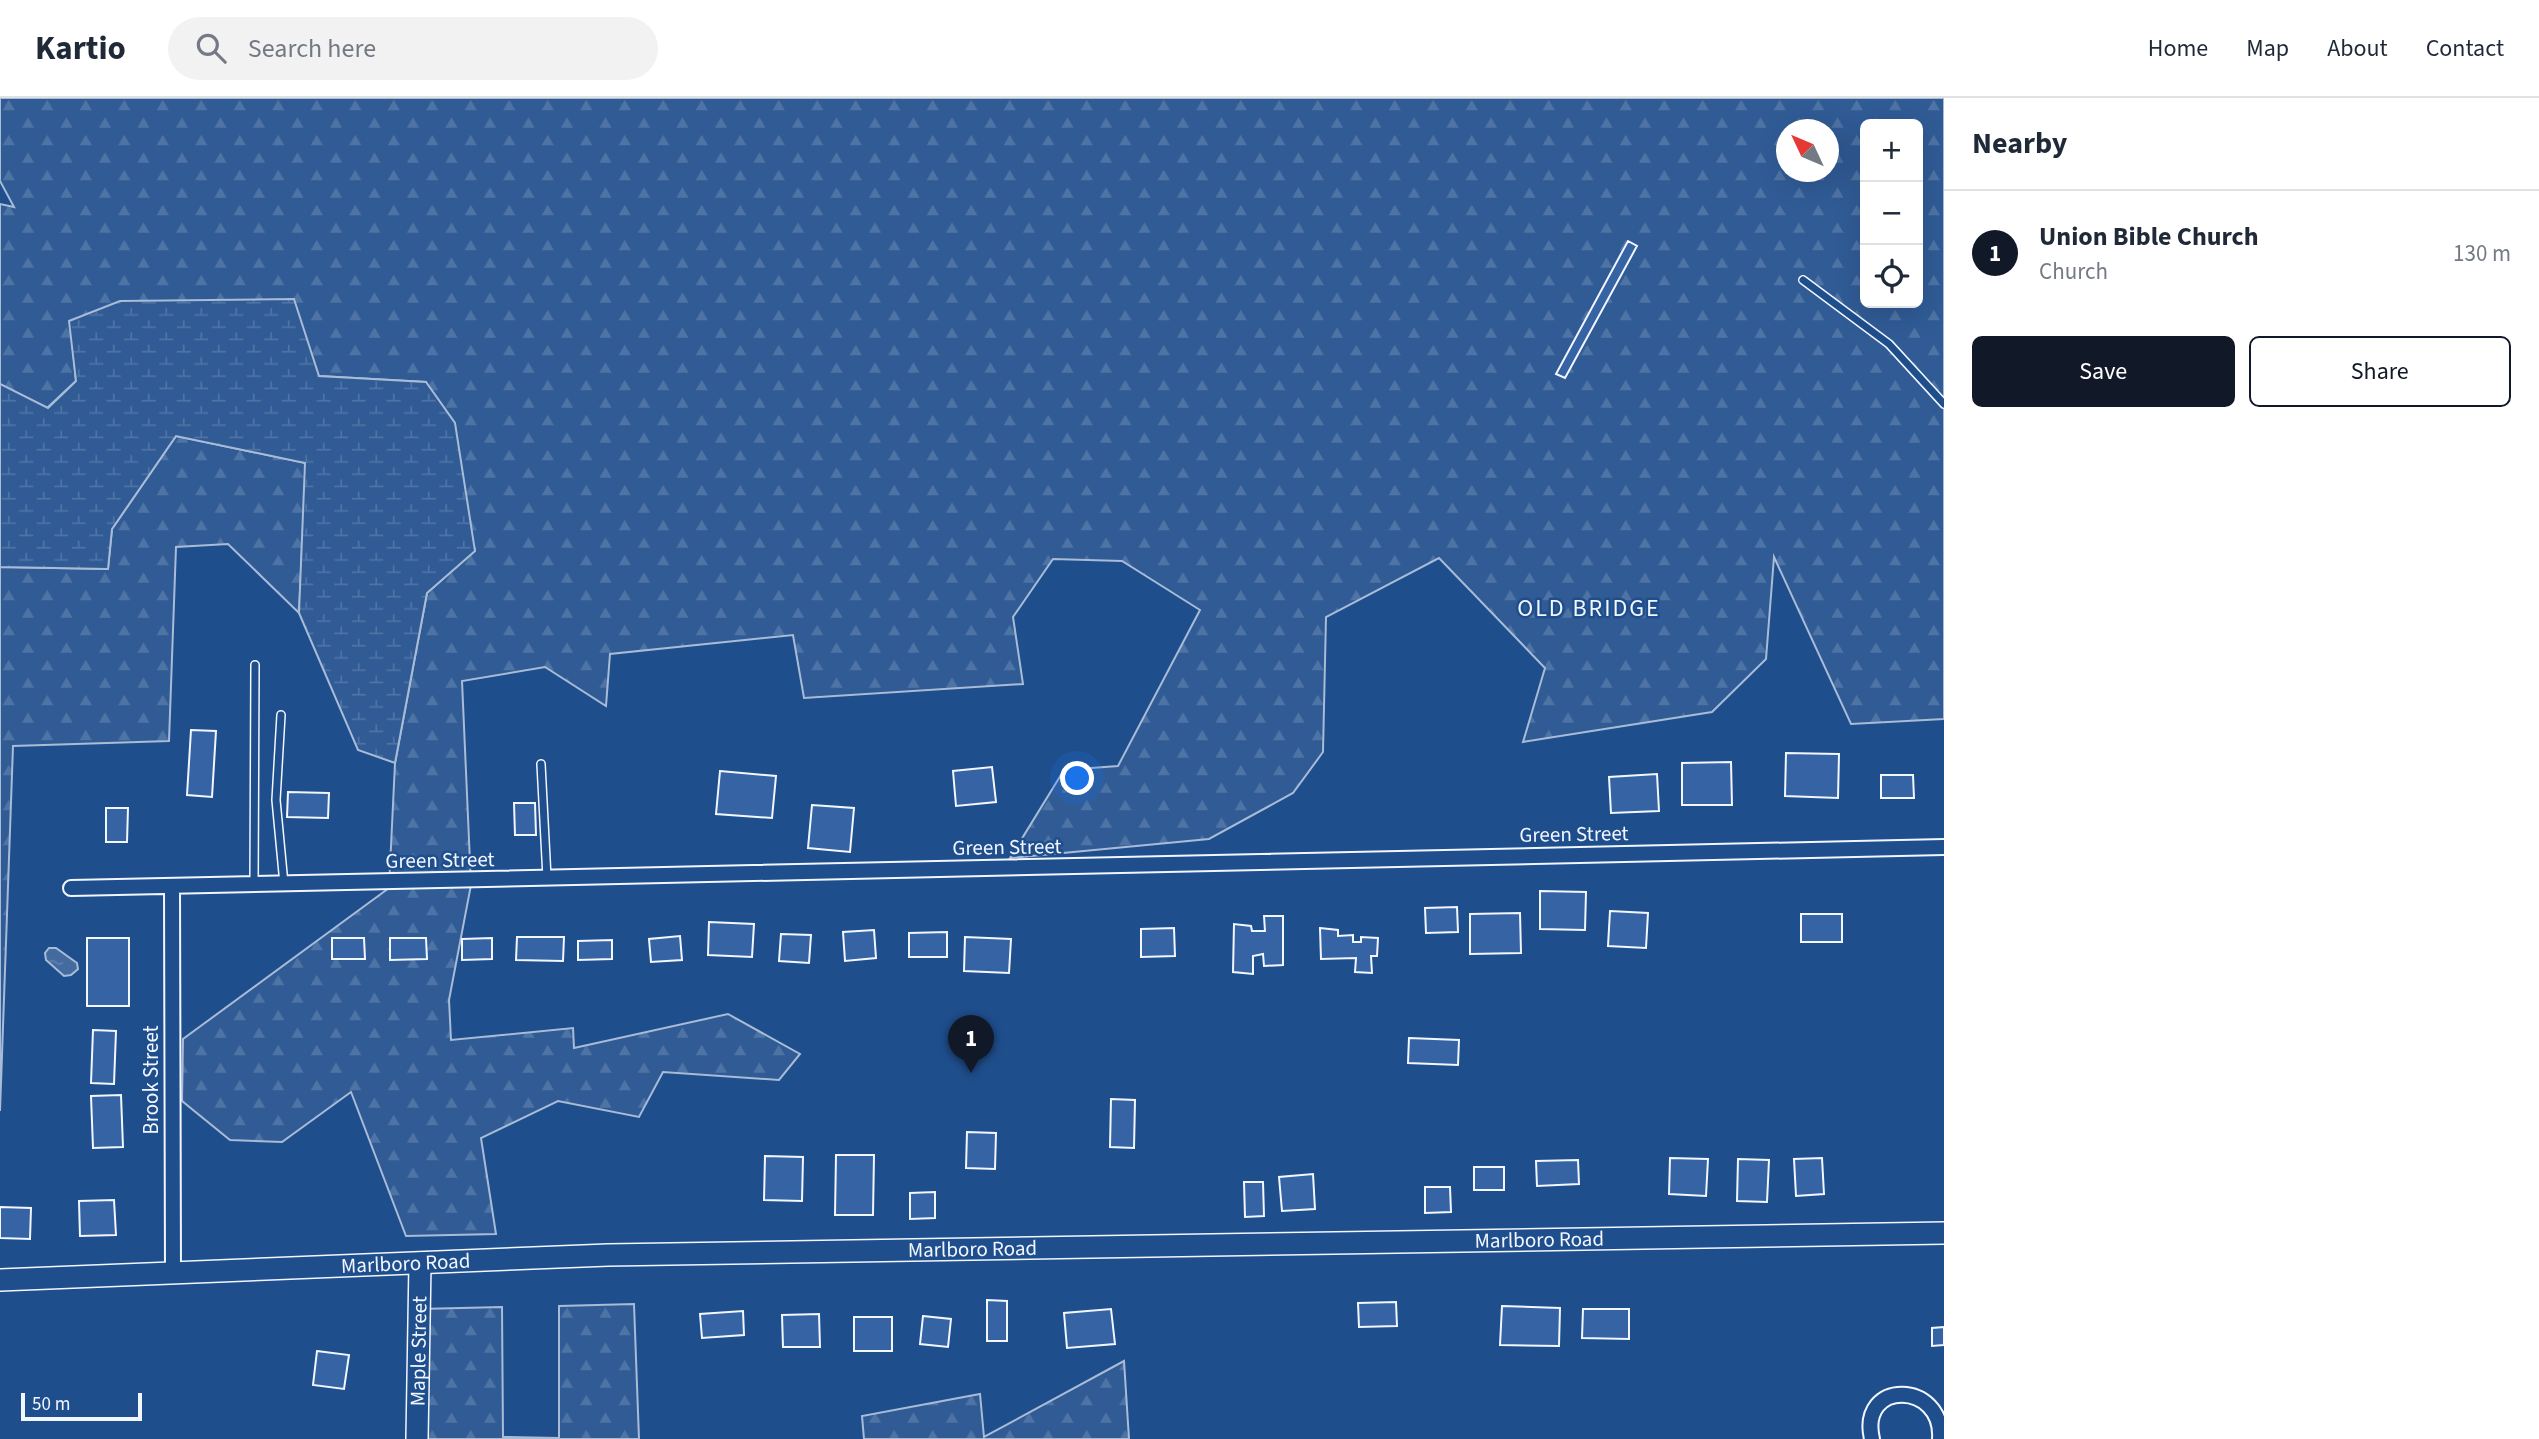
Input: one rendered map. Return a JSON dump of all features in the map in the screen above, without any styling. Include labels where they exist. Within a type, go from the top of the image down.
[{"type":"street","name":"Green Street","points":[[71,888],[1944,847]]},
{"type":"street","name":"Brook Street","points":[[172,887],[173,1273]]},
{"type":"street","name":"Marlboro Road","points":[[0,1280],[608,1255],[1944,1233]]},
{"type":"street","name":"Maple Street","points":[[417,1439],[420,1263]]},
{"type":"street","points":[[1872,1439],[1870,1424],[1880,1404],[1889,1398],[1911,1394],[1922,1397],[1939,1408],[1942,1423],[1940,1439]]},
{"type":"lane","points":[[1803,280],[1889,344],[1944,404]]},
{"type":"lane","points":[[254,886],[255,665]]},
{"type":"lane","points":[[281,715],[276,800],[284,885]]},
{"type":"lane","points":[[541,764],[547,879]]},
{"type":"green space","points":[[0,98],[1944,98],[1944,719],[1851,724],[1774,557],[1766,659],[1712,712],[1523,742],[1545,668],[1439,558],[1326,617],[1323,752],[1293,793],[1209,839],[1010,858],[1064,770],[1118,766],[1200,610],[1122,561],[1053,559],[1013,617],[1023,684],[804,698],[793,635],[610,654],[606,706],[545,667],[462,681],[471,885],[449,1000],[451,1040],[573,1028],[574,1048],[728,1014],[800,1054],[779,1080],[663,1072],[639,1117],[558,1101],[481,1138],[496,1234],[406,1236],[351,1092],[282,1142],[230,1140],[182,1101],[183,1039],[389,888],[395,763],[427,593],[475,550],[426,382],[319,376],[70,321],[76,381],[47,408],[0,384],[0,204],[14,207],[0,181]]},
{"type":"green space","points":[[294,299],[319,376],[426,382],[455,423],[475,551],[427,593],[395,763],[358,750],[299,613],[305,463],[176,436],[112,529],[108,569],[0,567],[0,384],[48,408],[76,381],[69,321],[120,301]]},
{"type":"green space","points":[[176,436],[306,463],[299,613],[228,544],[176,547],[169,741],[13,746],[0,1111],[0,567],[108,569],[112,529]]},
{"type":"green space","points":[[634,1304],[639,1439],[419,1439],[419,1309],[502,1307],[503,1437],[559,1438],[559,1306]]},
{"type":"green space","points":[[1124,1361],[1129,1439],[864,1439],[862,1416],[980,1394],[984,1437]]},
{"type":"water","points":[[49,948],[56,948],[77,963],[78,969],[71,975],[64,976],[46,960],[45,953]]},
{"type":"building","points":[[1628,241],[1637,246],[1565,378],[1556,374]]},
{"type":"building","points":[[191,730],[216,731],[212,797],[187,795]]},
{"type":"building","points":[[1786,753],[1839,754],[1838,798],[1785,796]]},
{"type":"building","points":[[1731,762],[1732,805],[1682,805],[1682,763]]},
{"type":"building","points":[[992,767],[996,802],[956,806],[953,771]]},
{"type":"building","points":[[720,771],[776,776],[772,818],[716,814]]},
{"type":"building","points":[[1657,774],[1659,811],[1611,813],[1609,777]]},
{"type":"building","points":[[1881,775],[1913,775],[1914,798],[1881,798]]},
{"type":"building","points":[[288,792],[329,793],[328,818],[287,817]]},
{"type":"building","points":[[514,803],[535,803],[536,835],[515,835]]},
{"type":"building","points":[[812,805],[854,808],[850,852],[808,848]]},
{"type":"building","points":[[106,808],[128,808],[127,842],[106,842]]},
{"type":"building","points":[[1540,891],[1586,892],[1585,930],[1540,929]]},
{"type":"building","points":[[1457,907],[1458,932],[1426,933],[1425,908]]},
{"type":"building","points":[[1610,911],[1648,913],[1646,948],[1608,946]]},
{"type":"building","points":[[1520,913],[1521,953],[1470,954],[1470,914]]},
{"type":"building","points":[[1801,914],[1842,914],[1842,942],[1801,942]]},
{"type":"building","points":[[1264,916],[1283,916],[1283,965],[1264,966],[1263,954],[1253,956],[1253,974],[1233,972],[1234,924],[1251,926],[1252,931],[1265,931]]},
{"type":"building","points":[[709,922],[754,924],[752,957],[708,955]]},
{"type":"building","points":[[1174,928],[1175,956],[1141,957],[1141,929]]},
{"type":"building","points":[[1320,928],[1338,930],[1338,936],[1353,935],[1353,942],[1361,942],[1361,937],[1378,938],[1377,956],[1371,956],[1372,973],[1355,972],[1356,958],[1321,959]]},
{"type":"building","points":[[874,930],[876,958],[845,961],[843,932]]},
{"type":"building","points":[[947,932],[947,957],[909,957],[909,933]]},
{"type":"building","points":[[781,934],[811,935],[809,963],[779,961]]},
{"type":"building","points":[[680,936],[682,960],[651,962],[649,939]]},
{"type":"building","points":[[517,937],[564,937],[563,961],[516,960]]},
{"type":"building","points":[[965,937],[1011,939],[1009,973],[964,971]]},
{"type":"building","points":[[87,938],[129,938],[129,1006],[87,1006]]},
{"type":"building","points":[[332,938],[364,938],[365,959],[332,959]]},
{"type":"building","points":[[390,938],[426,938],[427,959],[390,960]]},
{"type":"building","points":[[492,938],[492,959],[462,960],[462,939]]},
{"type":"building","points":[[612,940],[612,959],[578,960],[578,941]]},
{"type":"building","points":[[93,1030],[116,1031],[114,1084],[91,1083]]},
{"type":"building","points":[[1409,1038],[1459,1040],[1458,1065],[1408,1063]]},
{"type":"building","points":[[121,1095],[123,1147],[93,1148],[91,1096]]},
{"type":"building","points":[[1111,1099],[1135,1100],[1134,1148],[1110,1147]]},
{"type":"building","points":[[967,1132],[996,1133],[995,1169],[966,1168]]},
{"type":"building","points":[[836,1155],[874,1155],[873,1215],[835,1215]]},
{"type":"building","points":[[765,1156],[803,1157],[802,1201],[764,1200]]},
{"type":"building","points":[[1670,1158],[1708,1159],[1706,1196],[1669,1194]]},
{"type":"building","points":[[1822,1158],[1824,1194],[1796,1196],[1794,1159]]},
{"type":"building","points":[[1738,1159],[1769,1160],[1767,1202],[1737,1201]]},
{"type":"building","points":[[1578,1160],[1579,1184],[1537,1186],[1536,1161]]},
{"type":"building","points":[[1474,1167],[1504,1167],[1504,1190],[1474,1190]]},
{"type":"building","points":[[1313,1174],[1315,1209],[1282,1211],[1279,1177]]},
{"type":"building","points":[[1244,1182],[1263,1182],[1264,1216],[1245,1217]]},
{"type":"building","points":[[1425,1187],[1450,1187],[1451,1212],[1425,1213]]},
{"type":"building","points":[[935,1192],[935,1218],[910,1219],[910,1193]]},
{"type":"building","points":[[114,1200],[116,1235],[80,1236],[79,1201]]},
{"type":"building","points":[[0,1207],[31,1208],[30,1239],[0,1238]]},
{"type":"building","points":[[987,1300],[1007,1301],[1007,1341],[987,1341]]},
{"type":"building","points":[[1396,1302],[1397,1326],[1359,1327],[1358,1303]]},
{"type":"building","points":[[1502,1306],[1560,1308],[1559,1346],[1500,1345]]},
{"type":"building","points":[[1111,1309],[1115,1344],[1067,1348],[1064,1313]]},
{"type":"building","points":[[1583,1309],[1629,1309],[1629,1339],[1582,1338]]},
{"type":"building","points":[[743,1311],[744,1335],[702,1338],[700,1314]]},
{"type":"building","points":[[819,1314],[820,1347],[783,1347],[782,1315]]},
{"type":"building","points":[[923,1316],[951,1319],[948,1347],[920,1344]]},
{"type":"building","points":[[854,1317],[892,1317],[892,1351],[854,1351]]},
{"type":"building","points":[[1944,1327],[1944,1345],[1932,1346],[1932,1328]]},
{"type":"building","points":[[317,1351],[349,1355],[344,1389],[313,1385]]},
{"type":"place","name":"Union Bible Church","points":[[971,1073]]},
{"type":"district","name":"OLD BRIDGE","points":[[1589,608]]}]
